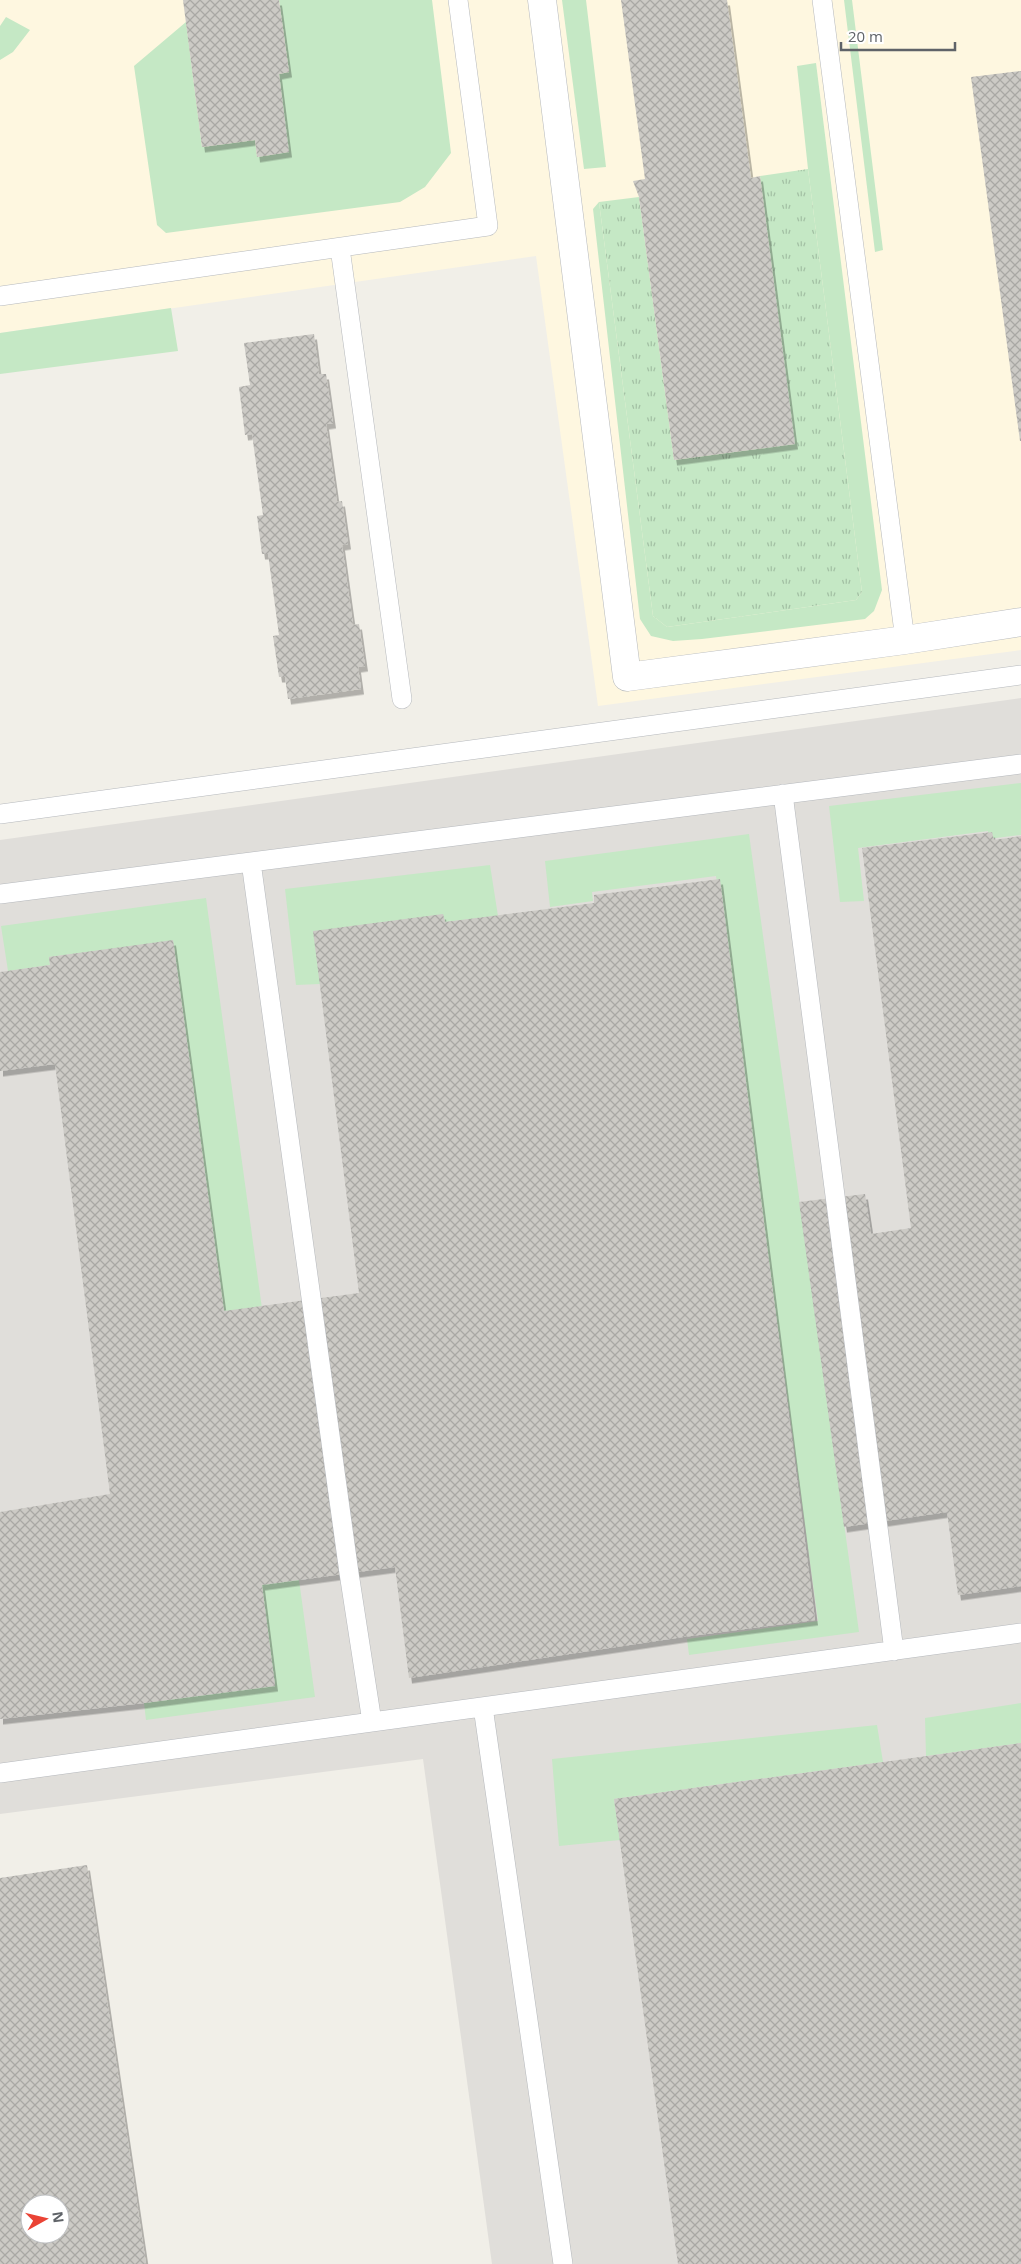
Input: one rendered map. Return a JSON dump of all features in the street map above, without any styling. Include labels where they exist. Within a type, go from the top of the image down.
[{"type":"street","points":[[542,0],[627,677],[905,640],[1021,622]]},
{"type":"lane","points":[[0,296],[488,226],[458,0]]},
{"type":"lane","points":[[822,0],[905,640]]},
{"type":"lane","points":[[340,248],[402,700]]},
{"type":"lane","points":[[0,814],[1021,674]]},
{"type":"lane","points":[[0,894],[1021,764]]},
{"type":"lane","points":[[783,794],[894,1651]]},
{"type":"lane","points":[[251,862],[349,1573],[372,1722]]},
{"type":"lane","points":[[0,1773],[1021,1633]]},
{"type":"lane","points":[[483,1707],[563,2264]]},
{"type":"shaded area","points":[[0,0],[1021,0],[1021,650],[598,706],[536,256],[0,333]]},
{"type":"shaded area","points":[[1021,698],[1021,2264],[492,2264],[423,1759],[0,1814],[0,840]]},
{"type":"green space","points":[[279,0],[432,0],[451,153],[425,187],[400,202],[166,233],[157,225],[134,66],[186,22],[202,147],[255,140],[257,157],[288,152],[279,74],[289,72]]},
{"type":"green space","points":[[562,0],[586,0],[606,167],[584,169]]},
{"type":"green space","points":[[844,0],[852,0],[883,250],[875,252]]},
{"type":"green space","points":[[6,17],[30,30],[13,52],[0,60],[0,26]]},
{"type":"green space","points":[[816,63],[882,590],[874,611],[865,619],[702,639],[673,641],[651,636],[640,619],[593,209],[599,202],[653,616],[667,627],[856,600],[862,592],[808,169],[797,66]]},
{"type":"green space","points":[[808,169],[862,592],[856,600],[667,627],[653,616],[599,202],[639,197],[674,460],[794,444],[760,176]]},
{"type":"green space","points":[[171,308],[178,351],[0,374],[0,333]]},
{"type":"green space","points":[[1021,783],[1021,835],[988,839],[988,831],[858,848],[864,901],[840,902],[829,806]]},
{"type":"green space","points":[[749,834],[859,1632],[689,1655],[687,1639],[818,1621],[716,876],[592,892],[593,901],[550,907],[545,861]]},
{"type":"green space","points":[[490,865],[498,916],[445,922],[443,915],[320,984],[296,985],[285,889]]},
{"type":"green space","points":[[206,898],[315,1697],[146,1720],[144,1703],[275,1685],[173,941],[49,957],[50,965],[8,971],[1,926]]},
{"type":"green space","points":[[1021,1703],[1021,1743],[926,1756],[925,1718]]},
{"type":"green space","points":[[877,1725],[883,1762],[614,1799],[620,1840],[559,1846],[552,1759]]},
{"type":"building","points":[[183,0],[279,0],[289,72],[279,74],[289,152],[257,157],[255,140],[202,147]]},
{"type":"building","points":[[621,0],[727,0],[751,178],[760,176],[795,444],[674,460],[639,197],[633,181],[645,179]]},
{"type":"building","points":[[1021,71],[1021,441],[1020,441],[971,77]]},
{"type":"building","points":[[314,334],[319,374],[326,374],[333,423],[326,424],[337,502],[342,501],[348,544],[342,545],[353,625],[359,624],[365,666],[358,667],[361,689],[288,699],[285,677],[279,677],[273,636],[279,635],[268,554],[262,554],[257,516],[263,515],[252,434],[245,435],[239,387],[250,385],[244,343]]},
{"type":"building","points":[[992,832],[994,840],[1021,836],[1021,1586],[958,1595],[947,1512],[844,1527],[799,1202],[865,1194],[871,1234],[911,1228],[862,848]]},
{"type":"building","points":[[720,879],[815,1620],[683,1637],[409,1678],[395,1567],[262,1585],[275,1686],[0,1719],[0,1512],[110,1494],[55,1064],[0,1071],[0,972],[50,965],[49,957],[173,940],[224,1311],[359,1293],[313,931],[443,914],[445,922],[594,903],[594,895]]},
{"type":"building","points":[[1021,1743],[1021,2264],[678,2264],[614,1799]]},
{"type":"building","points":[[87,1865],[146,2264],[0,2264],[0,1878]]}]
